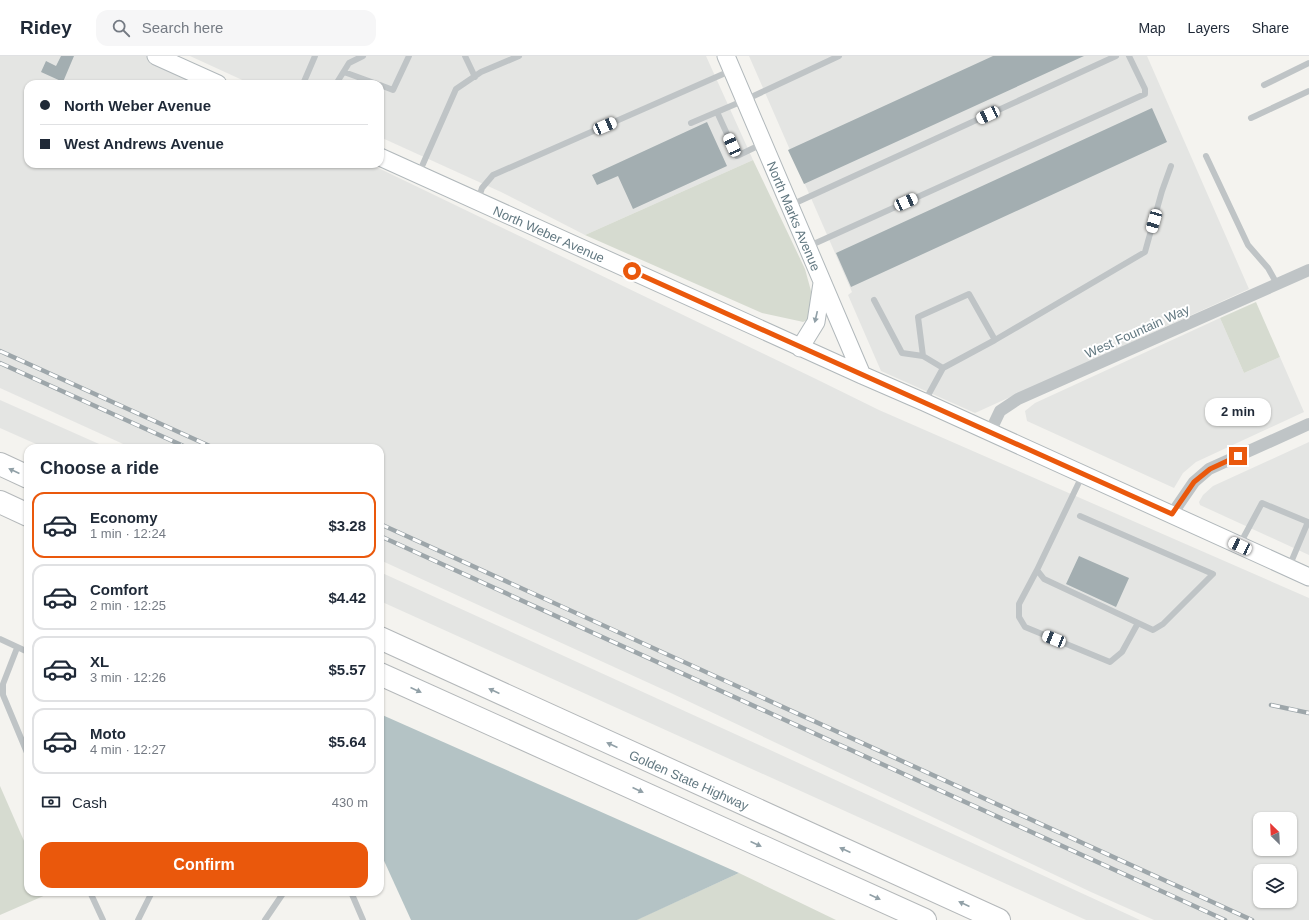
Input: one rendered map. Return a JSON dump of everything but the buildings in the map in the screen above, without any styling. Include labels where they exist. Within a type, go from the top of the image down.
[{"type":"highway","points":[[0,464],[24,475]]},
{"type":"highway","points":[[0,502],[24,513]]},
{"type":"highway","name":"Golden State Highway","points":[[384,640],[999,920]]},
{"type":"highway","points":[[384,676],[925,920]]},
{"type":"main road","points":[[156,56],[209,80]]},
{"type":"main road","name":"North Marks Avenue","points":[[729,63],[862,376]]},
{"type":"main road","name":"North Weber Avenue","points":[[384,159],[1309,577]]},
{"type":"main road","points":[[800,348],[816,322],[822,282]]},
{"type":"street","name":"West Fountain Way","points":[[990,432],[1000,411],[1018,399],[1309,270]]},
{"type":"street","points":[[1172,514],[1194,482],[1210,469],[1309,424]]},
{"type":"lane","points":[[305,80],[315,56]]},
{"type":"lane","points":[[339,80],[349,63],[363,56]]},
{"type":"lane","points":[[384,87],[393,90],[409,56]]},
{"type":"lane","points":[[465,56],[475,77]]},
{"type":"lane","points":[[419,175],[456,89],[481,72],[519,56]]},
{"type":"lane","points":[[692,123],[839,56]]},
{"type":"lane","points":[[790,206],[1116,56]]},
{"type":"lane","points":[[807,247],[1145,94],[1145,88],[1129,56]]},
{"type":"lane","points":[[478,202],[482,188],[493,175],[729,63]]},
{"type":"lane","points":[[1264,85],[1309,63]]},
{"type":"lane","points":[[344,72],[366,80]]},
{"type":"lane","points":[[1251,118],[1309,91]]},
{"type":"lane","points":[[717,112],[737,156],[763,143]]},
{"type":"lane","points":[[1206,156],[1248,245],[1268,268],[1277,284]]},
{"type":"lane","points":[[924,402],[943,368],[995,340],[1145,252],[1162,191],[1171,166]]},
{"type":"lane","points":[[923,356],[918,317],[969,294],[995,340]]},
{"type":"lane","points":[[874,300],[902,353],[923,356],[943,368]]},
{"type":"lane","points":[[1083,474],[1019,604],[1019,617],[1025,627],[1110,662],[1122,652],[1138,623]]},
{"type":"lane","points":[[1240,546],[1262,503],[1308,522],[1289,568]]},
{"type":"lane","points":[[1037,570],[1044,579],[1153,630],[1163,624],[1213,574],[1080,516]]},
{"type":"lane","points":[[0,639],[24,651]]},
{"type":"lane","points":[[17,648],[3,684],[3,695],[24,745]]},
{"type":"lane","points":[[92,896],[103,920]]},
{"type":"lane","points":[[138,920],[150,896]]},
{"type":"lane","points":[[264,920],[281,896]]},
{"type":"lane","points":[[354,896],[364,920]]},
{"type":"shaded area","points":[[0,56],[146,56],[196,80],[24,80],[24,168],[378,168],[879,410],[1309,598],[1309,920],[1154,920],[1091,892],[673,694],[384,562],[384,444],[123,444],[0,388]]},
{"type":"shaded area","points":[[190,56],[706,56],[753,160],[585,235],[501,192],[384,139],[384,80],[242,80]]},
{"type":"shaded area","points":[[749,56],[1147,56],[1249,289],[975,413],[881,371],[848,295],[852,292]]},
{"type":"shaded area","points":[[753,160],[805,269],[814,302],[810,319],[803,322],[762,313],[585,235]]},
{"type":"shaded area","points":[[1256,302],[1280,357],[1244,373],[1220,318]]},
{"type":"shaded area","points":[[1220,318],[1244,373],[1280,357],[1304,412],[1196,462],[1183,473],[1174,488],[1027,421],[1025,411],[1035,403]]},
{"type":"shaded area","points":[[0,400],[99,444],[36,444],[0,428]]},
{"type":"shaded area","points":[[1309,442],[1309,555],[1200,505],[1199,502],[1203,495],[1213,486]]},
{"type":"shaded area","points":[[384,574],[1140,920],[1086,920],[384,603]]},
{"type":"shaded area","points":[[384,716],[739,873],[637,920],[411,920],[384,861]]},
{"type":"shaded area","points":[[0,786],[24,841],[24,896],[43,896],[0,915]]},
{"type":"shaded area","points":[[739,873],[836,920],[636,920]]},
{"type":"railway","points":[[0,351],[205,444]]},
{"type":"railway","points":[[0,363],[179,444]]},
{"type":"railway","points":[[384,526],[1252,920]]},
{"type":"railway","points":[[384,538],[1225,920]]},
{"type":"railway","points":[[1271,705],[1309,713]]},
{"type":"route","points":[[632,271],[862,376],[924,402],[1172,514],[1194,482],[1210,469],[1238,456]]}]
